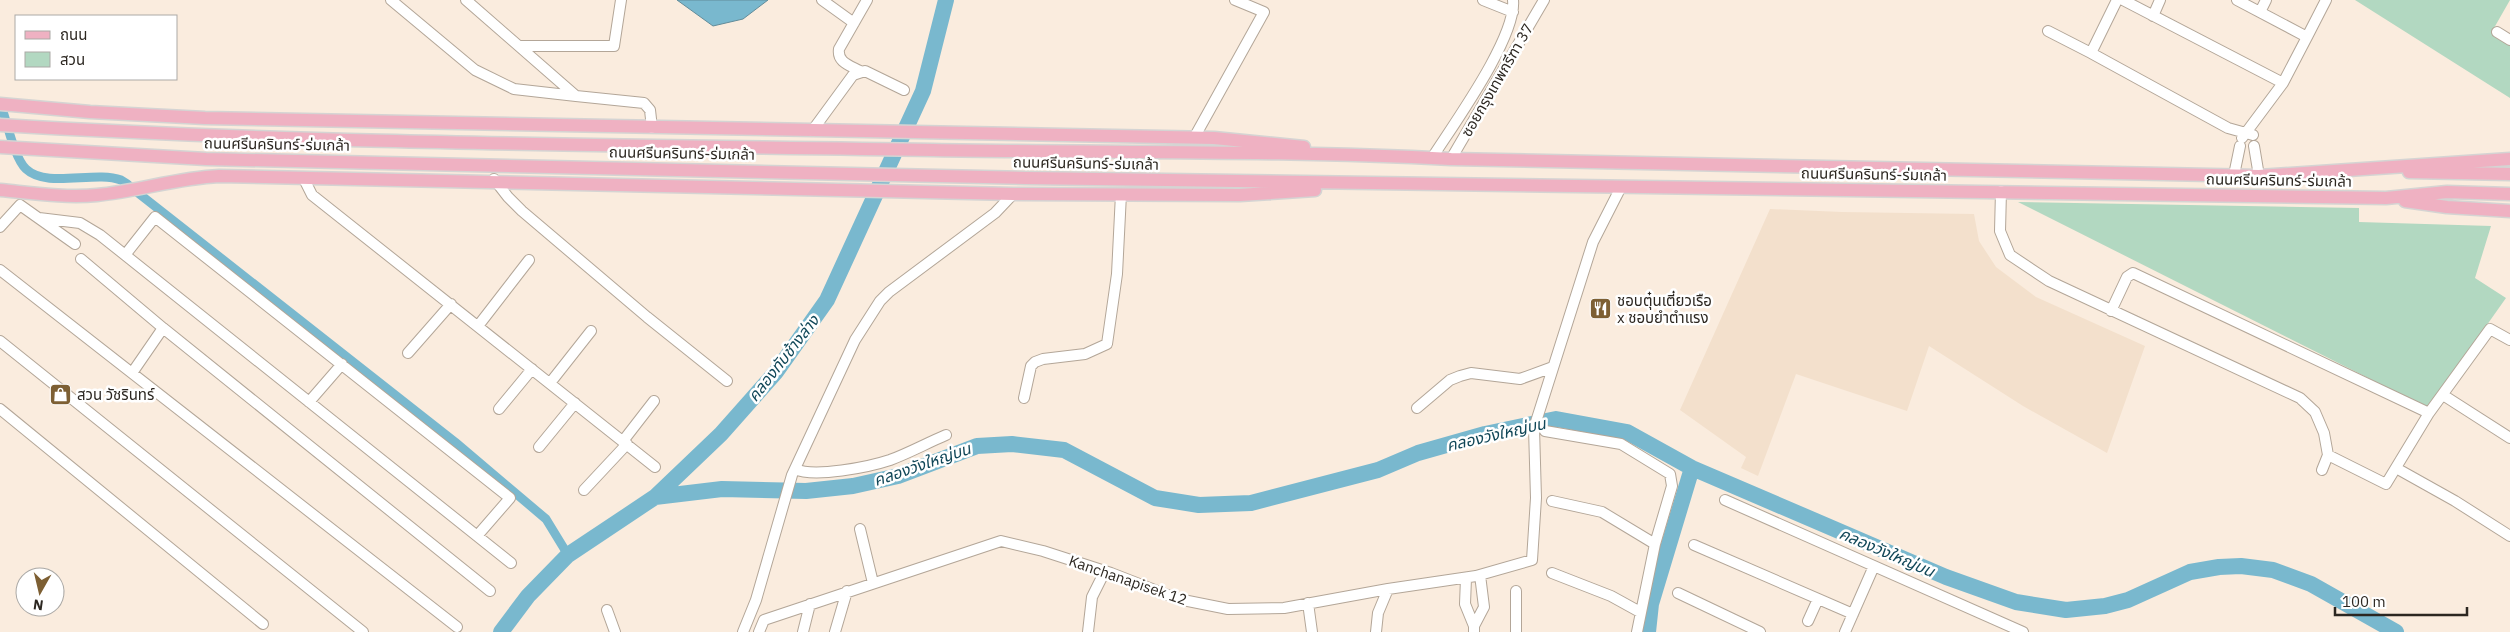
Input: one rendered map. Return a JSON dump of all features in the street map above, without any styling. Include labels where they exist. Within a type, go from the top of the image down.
[{"type":"main road","points":[[0,104],[205,118],[560,126]]},
{"type":"main road","name":"ถนนศรีนครินทร์-ร่มเกล้า","points":[[0,126],[207,136],[932,150],[1355,154],[1451,160],[2259,176],[2510,159]]},
{"type":"main road","name":"ถนนศรีนครินทร์-ร่มเกล้า","points":[[560,126],[1194,138],[1267,142],[1355,154]]},
{"type":"main road","points":[[416,140],[560,126]]},
{"type":"main road","name":"ถนนศรีนครินทร์-ร่มเกล้า","points":[[0,146],[206,159],[1363,184],[2386,198],[2447,192],[2510,194]]},
{"type":"main road","points":[[404,163],[494,178]]},
{"type":"main road","name":"ถนนศรีนครินทร์-ร่มเกล้า","points":[[2360,170],[2510,174]]},
{"type":"main road","points":[[0,190],[82,196],[117,192],[205,176],[494,178]]},
{"type":"main road","name":"ถนนศรีนครินทร์-ร่มเกล้า","points":[[494,178],[525,181],[1013,194],[1250,195],[1363,184]]},
{"type":"main road","name":"ถนนศรีนครินทร์-ร่มเกล้า","points":[[2386,198],[2447,207],[2510,211]]},
{"type":"street","points":[[391,0],[475,70],[514,89],[644,103],[650,110],[652,128]]},
{"type":"street","points":[[466,0],[576,96]]},
{"type":"street","points":[[519,46],[614,46],[621,0]]},
{"type":"street","points":[[822,0],[854,23]]},
{"type":"street","points":[[867,0],[839,49],[838,56],[841,60],[860,71],[904,90]]},
{"type":"street","points":[[1194,138],[1264,12],[1234,0]]},
{"type":"street","points":[[1483,0],[1513,12]]},
{"type":"street","points":[[1432,158],[1488,69],[1510,24],[1513,0]]},
{"type":"street","name":"ซอยกรุงเทพกรีฑา 37","points":[[1451,160],[1544,0]]},
{"type":"street","points":[[2091,53],[2117,0]]},
{"type":"street","points":[[2122,0],[2282,83]]},
{"type":"street","points":[[2153,16],[2160,0]]},
{"type":"street","points":[[2238,0],[2307,37]]},
{"type":"street","points":[[2260,12],[2266,0]]},
{"type":"street","points":[[2234,175],[2248,138],[2282,83],[2326,0]]},
{"type":"street","points":[[2048,31],[2248,138],[2259,176]]},
{"type":"street","points":[[2497,32],[2510,40]]},
{"type":"street","points":[[812,130],[853,75],[860,71]]},
{"type":"street","points":[[303,177],[312,195],[655,467]]},
{"type":"street","points":[[494,178],[522,211],[647,317],[727,381]]},
{"type":"street","points":[[1417,408],[1450,380],[1460,376],[1471,373],[1520,378],[1553,367],[1593,242],[1621,187]]},
{"type":"street","points":[[2001,192],[2000,231],[2010,255],[2049,281],[2300,398],[2315,412],[2324,433],[2328,455],[2322,470]]},
{"type":"street","points":[[744,632],[756,600],[794,472],[855,340],[880,301],[995,213],[1013,194]]},
{"type":"street","points":[[1024,398],[1032,366],[1036,362],[1043,359],[1085,354],[1107,344],[1117,274],[1121,194]]},
{"type":"street","points":[[0,227],[20,205],[75,244]]},
{"type":"street","points":[[125,255],[156,217],[510,498],[477,536]]},
{"type":"street","points":[[39,218],[80,223],[100,235],[511,563]]},
{"type":"street","points":[[81,259],[163,328],[490,591]]},
{"type":"street","points":[[478,326],[529,260]]},
{"type":"street","points":[[0,270],[457,627]]},
{"type":"street","points":[[2111,311],[2127,277],[2133,273],[2429,413]]},
{"type":"street","points":[[408,353],[451,304]]},
{"type":"street","points":[[132,373],[163,328]]},
{"type":"street","points":[[2328,455],[2386,484],[2429,413],[2490,329],[2510,340]]},
{"type":"street","points":[[550,383],[591,331]]},
{"type":"street","points":[[0,342],[363,632]]},
{"type":"street","points":[[309,402],[342,364]]},
{"type":"street","name":"Kanchanapisek 12","points":[[759,632],[764,620],[1001,541],[1043,551],[1105,571],[1178,599],[1228,609],[1284,608],[1388,588],[1466,578],[1532,560],[1536,498],[1534,428],[1553,367]]},
{"type":"street","points":[[499,409],[532,369]]},
{"type":"street","points":[[2442,395],[2510,438]]},
{"type":"street","points":[[584,490],[625,442],[654,401]]},
{"type":"street","points":[[539,447],[575,403]]},
{"type":"street","points":[[0,409],[263,624]]},
{"type":"street","points":[[1545,431],[1621,444],[1670,474],[1672,486],[1654,544],[1640,612],[1638,632]]},
{"type":"street","points":[[794,472],[825,473],[888,460],[946,435]]},
{"type":"street","points":[[2396,468],[2455,501],[2510,536]]},
{"type":"street","points":[[1725,500],[2023,632]]},
{"type":"street","points":[[1552,501],[1602,512],[1654,544]]},
{"type":"street","points":[[860,529],[872,583]]},
{"type":"street","points":[[1694,545],[1853,614]]},
{"type":"street","points":[[1845,632],[1874,566]]},
{"type":"street","points":[[1088,632],[1092,597],[1105,571]]},
{"type":"street","points":[[1552,573],[1611,596],[1640,612]]},
{"type":"street","points":[[1474,629],[1484,607],[1480,575]]},
{"type":"street","points":[[1466,578],[1464,604],[1474,629]]},
{"type":"street","points":[[1376,632],[1378,613],[1388,588]]},
{"type":"street","points":[[835,632],[847,591]]},
{"type":"street","points":[[1516,591],[1516,632]]},
{"type":"street","points":[[1678,593],[1760,632]]},
{"type":"street","points":[[1808,621],[1818,599]]},
{"type":"street","points":[[1308,603],[1312,632]]},
{"type":"street","points":[[803,632],[810,604]]},
{"type":"street","points":[[607,610],[615,632]]},
{"type":"shaded area","points":[[1770,209],[1974,214],[1979,241],[1996,267],[2036,297],[2145,346],[2107,453],[2023,406],[1929,346],[1907,411],[1796,374],[1758,476],[1741,468],[1746,457],[1680,410]]},
{"type":"green space","points":[[2355,0],[2510,0],[2494,28],[2510,44],[2510,98]]},
{"type":"green space","points":[[2018,202],[2359,208],[2359,222],[2491,226],[2475,278],[2506,298],[2428,408]]},
{"type":"water","points":[[677,0],[768,0],[743,19],[713,26]]},
{"type":"waterway","name":"คลองทับช้างล่าง","points":[[501,632],[528,596],[568,555],[655,497],[721,434],[776,372],[827,300],[923,91],[946,0]]},
{"type":"waterway","points":[[0,102],[14,147],[26,169],[35,175],[46,178],[110,177],[126,183],[455,442],[546,519],[568,555]]},
{"type":"waterway","name":"คลองวังใหญ่บน","points":[[655,497],[722,489],[806,491],[853,486],[898,476],[977,446],[1012,444],[1064,450],[1155,498],[1199,505],[1251,503],[1378,470],[1418,453],[1485,434],[1556,419],[1627,432],[1692,468],[1946,577],[2016,602],[2066,610],[2105,606],[2128,600],[2190,572],[2219,567],[2241,566],[2273,570],[2311,584],[2396,632]]},
{"type":"waterway","points":[[1648,632],[1651,604],[1692,468]]},
{"type":"place","name":"ชอบตุ๋นเตี๋ยวเรือ x ชอบยำตำแรง","points":[[1601,309]]},
{"type":"place","name":"สวน วัชรินทร์","points":[[61,394]]}]
